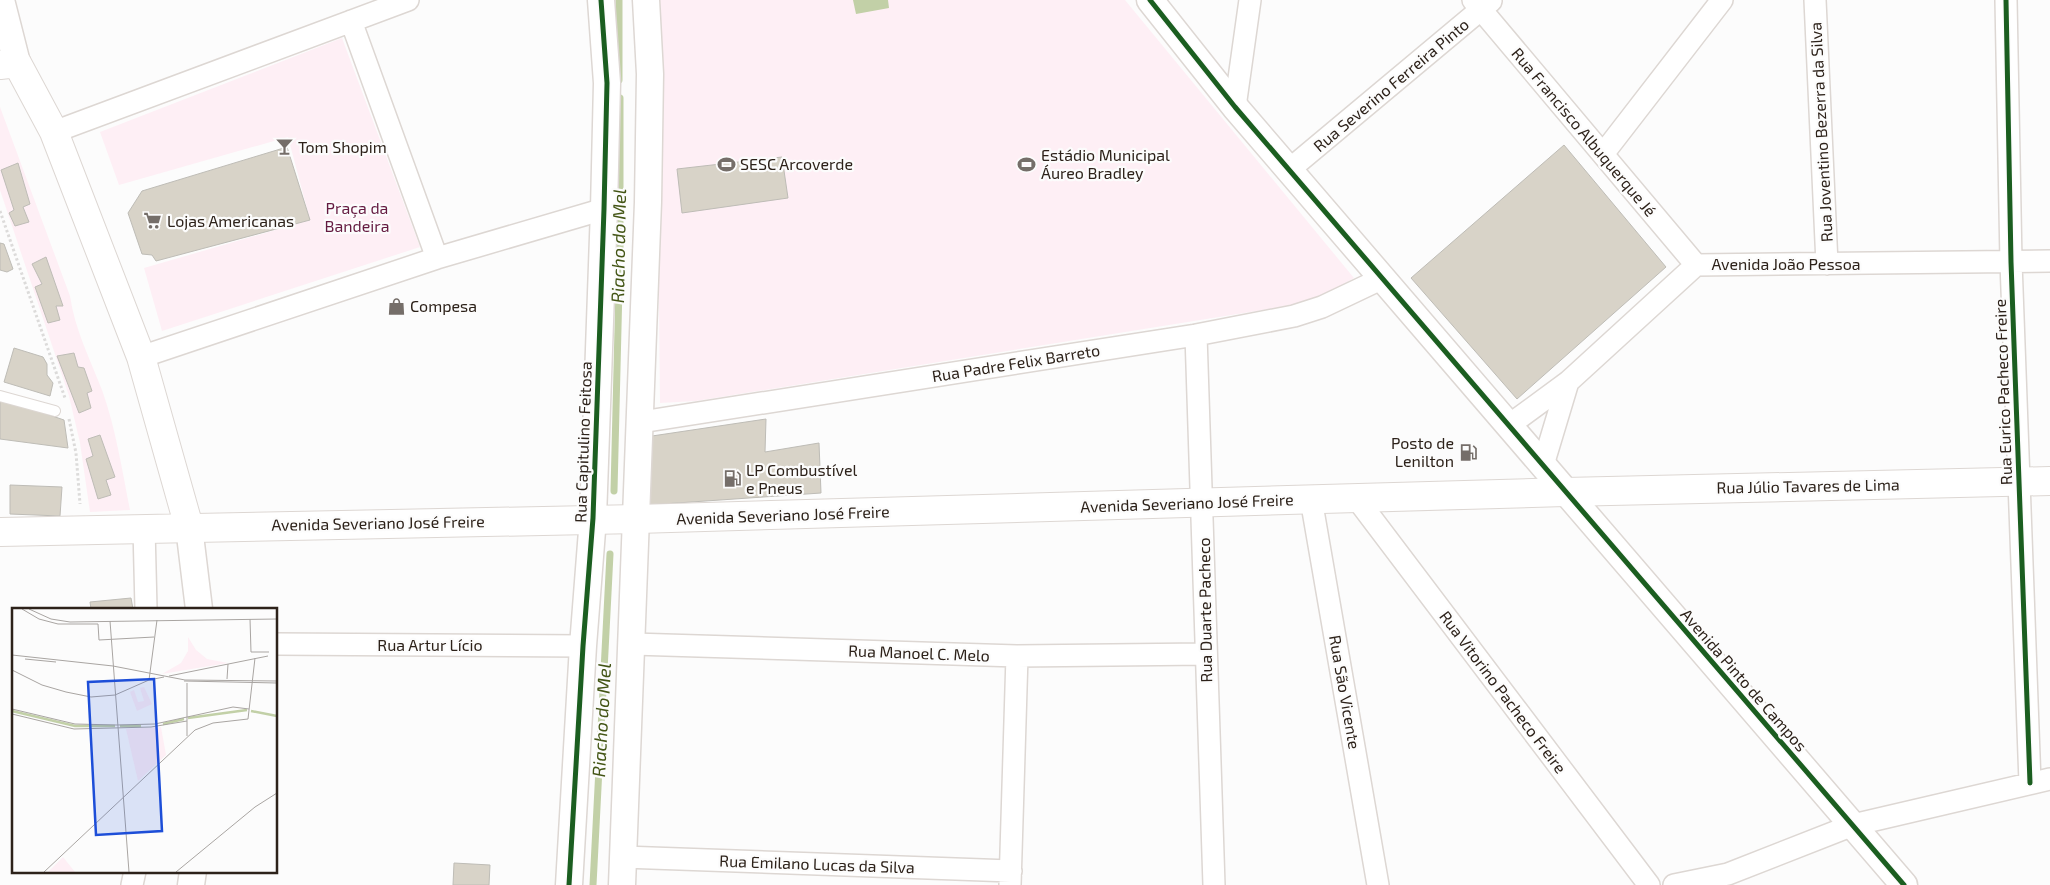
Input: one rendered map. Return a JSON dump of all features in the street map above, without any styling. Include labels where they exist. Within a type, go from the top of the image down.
[{"type":"main road","points":[[9,64],[54,132],[141,358],[189,527]]},
{"type":"main road","name":"Rua Júlio Tavares de Lima","points":[[1565,492],[2050,481]]},
{"type":"main road","name":"Avenida Severiano José Freire","points":[[0,532],[593,518],[637,519],[1565,492]]},
{"type":"street","points":[[1,0],[9,64]]},
{"type":"street","points":[[54,132],[408,0]]},
{"type":"street","name":"Rua Capitulino Feitosa","points":[[570,885],[583,646],[593,518],[604,209],[607,83],[601,0]]},
{"type":"street","points":[[622,885],[641,422],[650,74],[646,0]]},
{"type":"street","name":"Avenida Pinto de Campos","points":[[1150,0],[1236,107],[1904,885]]},
{"type":"street","points":[[1236,107],[1250,0]]},
{"type":"street","points":[[1603,154],[1722,0]]},
{"type":"street","name":"Rua Joventino Bezerra da Silva","points":[[1815,0],[1827,264]]},
{"type":"street","name":"Rua Eurico Pacheco Freire","points":[[2006,0],[2011,262],[2018,482],[2040,781]]},
{"type":"street","name":"Rua Francisco Albuquerque Jé","points":[[1485,2],[1603,154],[1696,265]]},
{"type":"street","name":"Rua Severino Ferreira Pinto","points":[[1290,169],[1485,2]]},
{"type":"street","points":[[351,21],[437,258]]},
{"type":"street","points":[[141,358],[437,258],[604,209]]},
{"type":"street","name":"Avenida João Pessoa","points":[[1508,426],[1568,382],[1696,265],[2050,261]]},
{"type":"street","name":"Rua Padre Felix Barreto","points":[[641,422],[1196,335],[1294,316],[1322,307],[1383,278]]},
{"type":"street","name":"Rua Duarte Pacheco","points":[[1196,335],[1214,885]]},
{"type":"street","points":[[1543,465],[1568,382]]},
{"type":"street","name":"Rua Vitorino Pacheco Freire","points":[[1357,499],[1649,885]]},
{"type":"street","name":"Rua São Vicente","points":[[1311,500],[1378,885]]},
{"type":"street","points":[[189,527],[199,608]]},
{"type":"street","points":[[144,528],[146,608]]},
{"type":"street","name":"Rua Artur Lício","points":[[278,644],[583,646]]},
{"type":"street","name":"Rua Manoel C. Melo","points":[[632,644],[1018,656],[1206,654]]},
{"type":"street","points":[[1010,878],[1018,656]]},
{"type":"street","points":[[1674,885],[1728,874],[1853,825],[2040,781]]},
{"type":"street","name":"Rua Emilano Lucas da Silva","points":[[623,857],[1010,878]]},
{"type":"street","points":[[132,885],[135,872]]},
{"type":"street","points":[[191,885],[193,872]]},
{"type":"lane","points":[[0,396],[56,411]]},
{"type":"path","points":[[0,211],[66,402]]},
{"type":"path","points":[[68,412],[76,453],[82,530]]},
{"type":"green space","name":"Estádio Municipal Áureo Bradley","points":[[656,0],[1125,0],[1354,278],[1312,302],[696,401],[660,403]]},
{"type":"green space","name":"Praça da Bandeira","points":[[342,38],[420,247],[162,331],[144,268],[310,220],[288,137],[119,185],[100,132]]},
{"type":"green space","points":[[0,107],[70,296],[79,333],[107,405],[130,510],[90,512],[80,443],[69,396],[0,190]]},
{"type":"shaded area","points":[[853,0],[888,0],[889,8],[856,14]]},
{"type":"building","points":[[1564,145],[1666,267],[1517,399],[1411,278]]},
{"type":"building","points":[[287,147],[310,220],[156,261],[152,255],[142,254],[128,213],[142,191]]},
{"type":"building","points":[[782,157],[788,198],[682,213],[677,169]]},
{"type":"building","points":[[18,163],[30,204],[23,207],[29,222],[15,226],[9,213],[14,210],[1,170]]},
{"type":"building","points":[[0,243],[4,244],[13,269],[7,272],[0,270]]},
{"type":"building","points":[[46,257],[63,306],[56,306],[60,320],[48,323],[35,287],[42,284],[32,264]]},
{"type":"building","points":[[14,348],[43,357],[47,364],[47,375],[53,383],[50,396],[4,382]]},
{"type":"building","points":[[74,353],[78,367],[84,368],[92,391],[87,393],[91,408],[79,413],[57,356]]},
{"type":"building","points":[[0,398],[64,420],[68,448],[0,439]]},
{"type":"building","points":[[766,419],[765,452],[819,443],[821,493],[648,505],[652,436]]},
{"type":"building","points":[[100,435],[115,477],[106,480],[111,495],[98,499],[86,459],[93,456],[88,439]]},
{"type":"building","points":[[10,485],[62,487],[60,516],[10,514]]},
{"type":"building","points":[[131,598],[133,608],[91,608],[90,602]]},
{"type":"building","points":[[454,863],[490,865],[489,885],[453,885]]},
{"type":"waterway","name":"Riacho do Mel","points":[[619,0],[619,80]]},
{"type":"waterway","name":"Riacho do Mel","points":[[614,491],[620,246],[620,98]]},
{"type":"waterway","name":"Riacho do Mel","points":[[593,885],[610,554]]},
{"type":"cycle path","points":[[569,885],[583,646],[593,518],[607,83],[601,0]]},
{"type":"cycle path","points":[[1150,0],[1235,107],[1904,885]]},
{"type":"cycle path","points":[[2006,0],[2011,262],[2030,783]]},
{"type":"place","name":"Tom Shopim","points":[[284,147]]},
{"type":"place","name":"SESC Arcoverde","points":[[726,164]]},
{"type":"place","name":"Estádio Municipal Áureo Bradley","points":[[1027,164]]},
{"type":"place","name":"Lojas Americanas","points":[[153,221]]},
{"type":"place","name":"Compesa","points":[[396,306]]},
{"type":"place","name":"Posto de Lenilton","points":[[1468,452]]},
{"type":"place","name":"LP Combustível e Pneus","points":[[732,479]]}]
